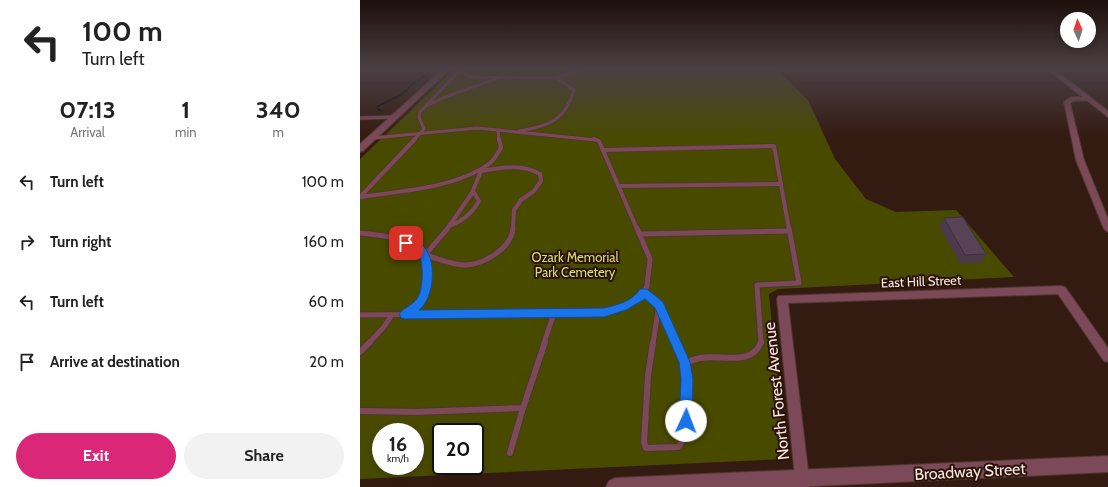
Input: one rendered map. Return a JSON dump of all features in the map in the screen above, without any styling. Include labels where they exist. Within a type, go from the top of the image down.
[{"type":"street","points":[[360,150],[422,92]]},
{"type":"street","points":[[1078,92],[1108,115]]},
{"type":"street","points":[[1087,99],[1066,99],[1080,160],[1108,230]]},
{"type":"street","name":"East Hill Street","points":[[782,299],[1061,290],[1108,357]]},
{"type":"street","name":"North Forest Avenue","points":[[782,299],[802,483]]},
{"type":"street","name":"Broadway Street","points":[[616,487],[802,483],[1108,464]]},
{"type":"lane","points":[[360,197],[424,129],[419,117],[422,108],[438,92]]},
{"type":"lane","points":[[422,108],[460,92]]},
{"type":"lane","points":[[511,132],[534,128],[559,118],[567,111],[573,92]]},
{"type":"lane","points":[[360,118],[395,117]]},
{"type":"lane","points":[[360,315],[604,312],[623,307],[640,298],[647,286],[650,259],[600,141],[592,138],[460,128],[405,137],[373,138]]},
{"type":"lane","points":[[424,254],[449,226],[473,191],[481,171],[493,160],[500,150],[502,138],[498,130]]},
{"type":"lane","points":[[603,150],[774,146],[799,283],[758,285],[761,343],[756,352],[748,357],[700,358],[685,362]]},
{"type":"lane","points":[[360,197],[450,182],[481,171],[523,167],[534,170],[540,174],[541,181],[534,191],[521,200],[514,210],[513,232],[509,243],[498,253],[480,261],[465,265],[424,254]]},
{"type":"lane","points":[[619,186],[781,184]]},
{"type":"lane","points":[[449,226],[463,221],[471,215],[479,201],[473,191]]},
{"type":"lane","points":[[639,234],[789,231]]},
{"type":"lane","points":[[360,233],[417,246],[424,254],[427,272],[425,296],[420,304],[405,314]]},
{"type":"lane","points":[[644,292],[659,305],[685,362],[687,379],[684,440],[682,444],[678,447],[646,448],[644,446],[644,442],[648,376],[659,305]]},
{"type":"lane","points":[[510,454],[523,408],[554,313]]},
{"type":"lane","points":[[360,352],[383,328],[392,315]]},
{"type":"lane","points":[[360,411],[415,412],[523,408]]},
{"type":"green space","name":"Ozark Memorial Park Cemetery","points":[[430,92],[799,92],[808,100],[835,159],[866,199],[896,212],[956,210],[1014,277],[778,289],[769,294],[785,459],[484,473],[484,423],[432,423],[432,475],[445,475],[360,479],[360,159]]},
{"type":"building","points":[[963,217],[986,254],[965,255],[944,218]]},
{"type":"waterway","points":[[381,111],[377,108],[378,106],[401,95],[405,92]]},
{"type":"route","points":[[406,243],[417,246],[424,254],[427,272],[425,296],[420,304],[405,314],[604,312],[623,307],[640,298],[644,292],[659,305],[666,316],[685,362],[687,379],[686,421]]}]
